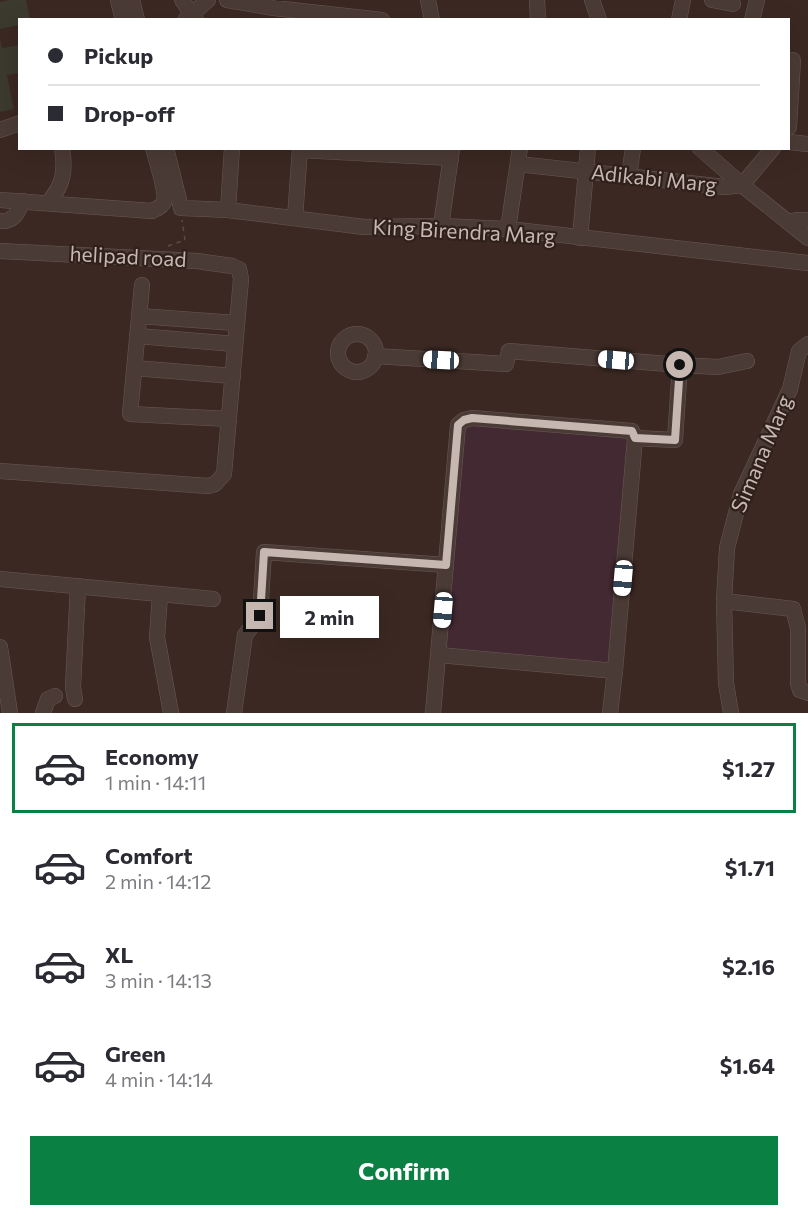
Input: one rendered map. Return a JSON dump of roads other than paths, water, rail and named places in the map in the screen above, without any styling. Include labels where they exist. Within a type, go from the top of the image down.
[{"type":"street","points":[[118,0],[122,18]]},
{"type":"street","points":[[132,0],[136,18]]},
{"type":"street","points":[[182,0],[191,18],[208,0]]},
{"type":"street","points":[[226,0],[364,18]]},
{"type":"street","points":[[428,0],[432,18]]},
{"type":"street","points":[[537,0],[538,18]]},
{"type":"street","points":[[592,0],[598,18]]},
{"type":"street","points":[[679,18],[683,0]]},
{"type":"street","points":[[712,0],[733,4]]},
{"type":"street","points":[[752,18],[757,0]]},
{"type":"street","points":[[790,119],[797,60]]},
{"type":"street","points":[[0,130],[18,124]]},
{"type":"street","points":[[790,142],[808,144]]},
{"type":"street","points":[[48,204],[58,191],[62,178],[64,162],[62,150]]},
{"type":"street","points":[[0,200],[152,211],[164,202],[164,192],[154,150]]},
{"type":"street","name":"King Birendra Marg","points":[[166,150],[181,208],[228,210],[364,227],[441,226],[508,230],[808,263]]},
{"type":"street","points":[[228,210],[232,150]]},
{"type":"street","points":[[295,218],[300,150]]},
{"type":"street","points":[[338,150],[452,153],[441,226]]},
{"type":"street","points":[[580,238],[588,150]]},
{"type":"street","points":[[629,176],[633,150]]},
{"type":"street","points":[[702,150],[742,186],[808,238]]},
{"type":"street","name":"Adikabi Marg","points":[[508,230],[519,156],[586,172],[725,187],[742,186],[771,150]]},
{"type":"street","points":[[0,221],[7,222],[15,216],[23,201]]},
{"type":"street","points":[[788,222],[797,219],[808,220]]},
{"type":"street","name":"helipad road","points":[[0,251],[175,259],[232,266],[239,269],[236,324]]},
{"type":"street","points":[[142,285],[130,414],[229,419]]},
{"type":"street","points":[[0,471],[208,486],[220,480],[224,474],[236,324],[139,316]]},
{"type":"street","points":[[137,336],[235,344]]},
{"type":"street","name":"Simana Marg","points":[[731,713],[726,683],[724,601],[727,548],[741,494],[790,389],[800,351],[808,344]]},
{"type":"street","points":[[375,356],[506,364],[509,351],[718,367],[747,361]]},
{"type":"street","points":[[635,438],[675,440],[680,365]]},
{"type":"street","points":[[134,368],[233,376]]},
{"type":"street","points":[[433,713],[458,425],[472,418],[632,431],[635,438],[610,713]]},
{"type":"street","points":[[234,713],[245,635],[260,616],[264,552],[446,565]]},
{"type":"street","points":[[0,579],[213,599]]},
{"type":"street","points":[[75,699],[73,687],[78,586]]},
{"type":"street","points":[[160,595],[157,637],[171,713]]},
{"type":"street","points":[[724,601],[792,608],[803,628],[798,683],[800,690],[808,693]]},
{"type":"street","points":[[0,647],[10,713]]},
{"type":"street","points":[[439,655],[615,671]]},
{"type":"street","points":[[43,713],[48,699],[55,696]]}]
